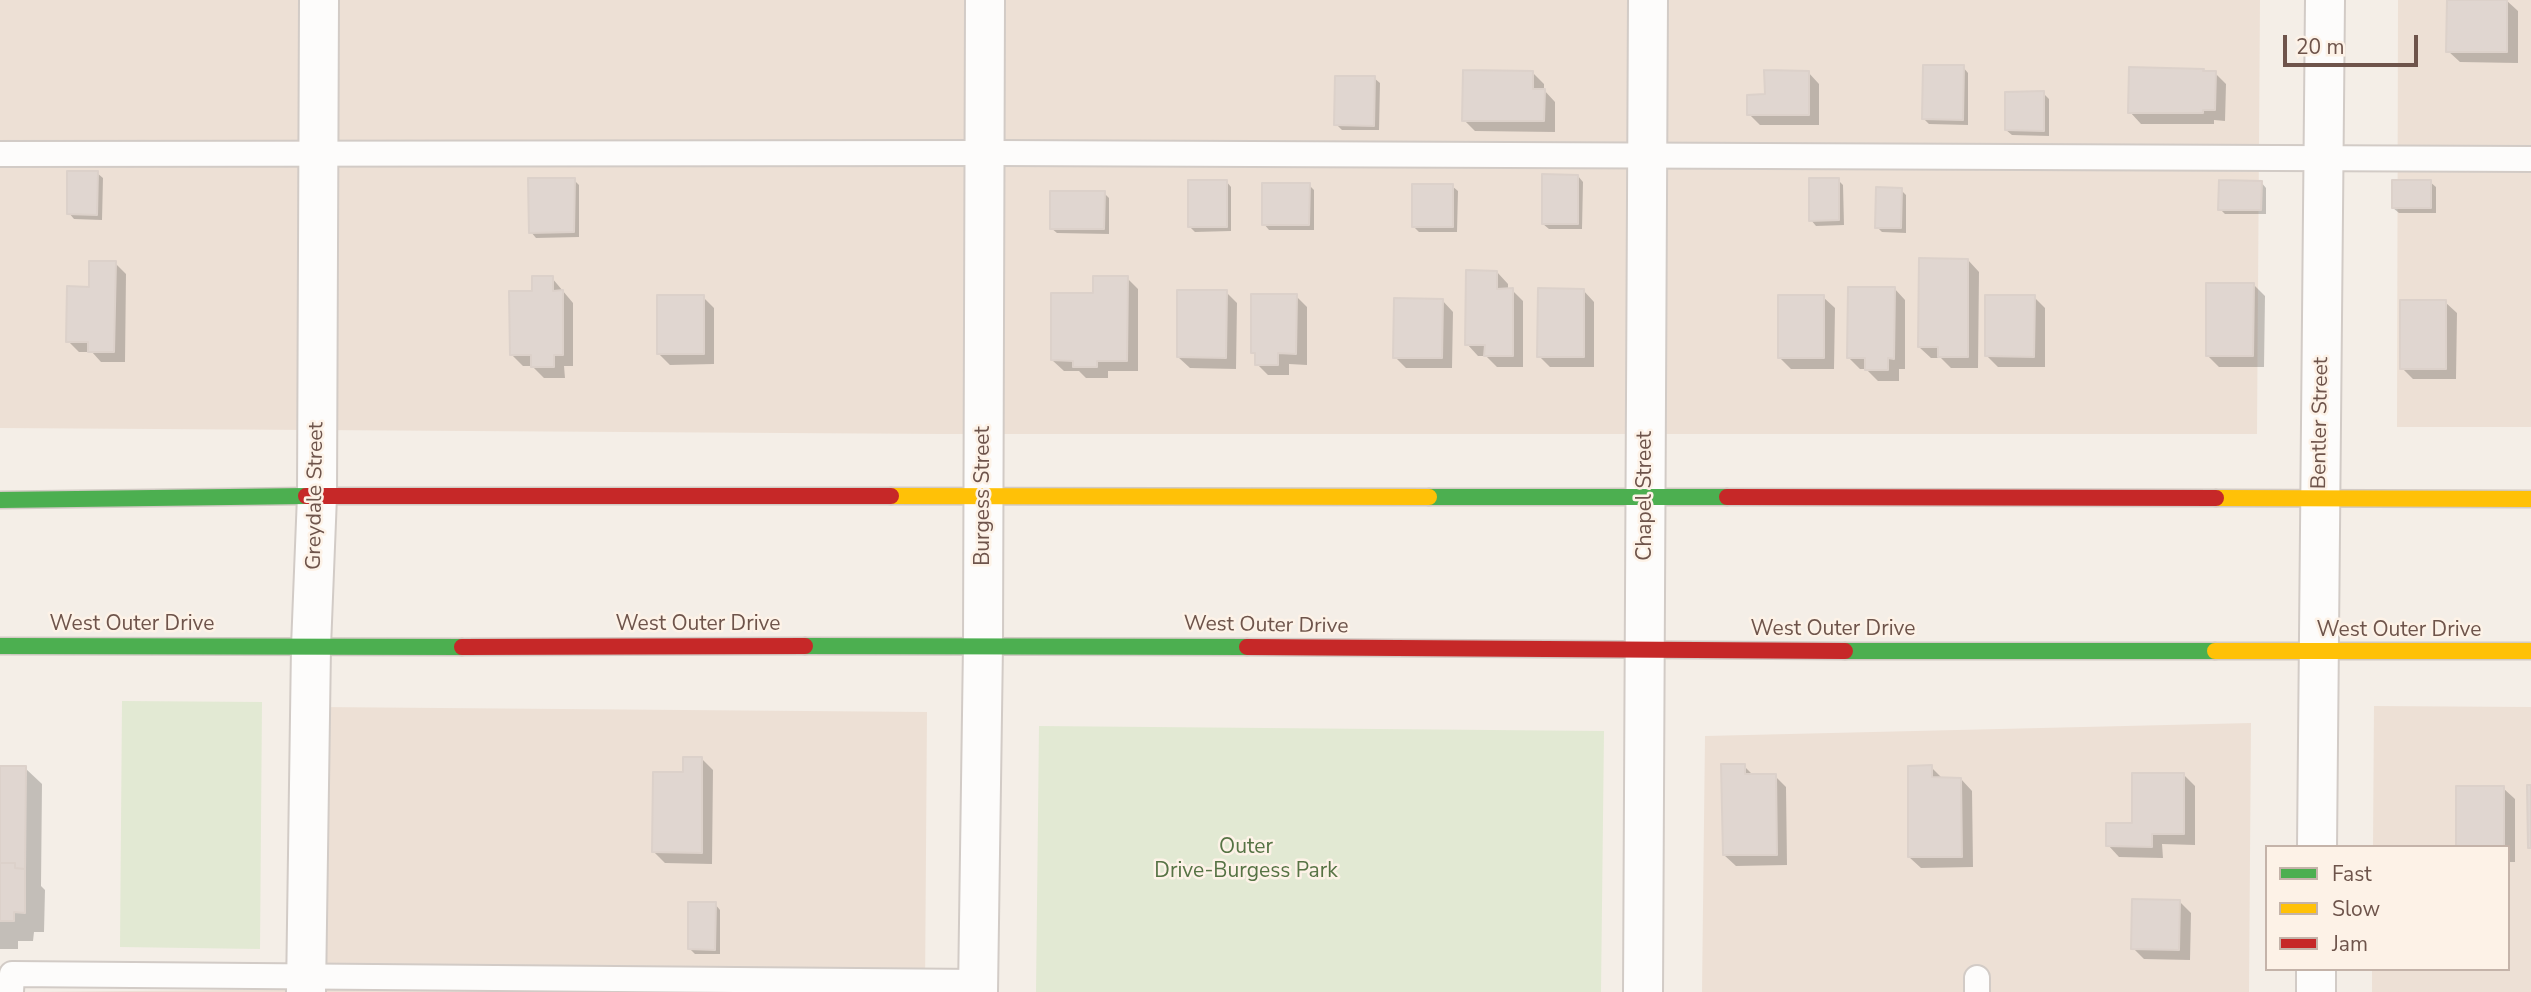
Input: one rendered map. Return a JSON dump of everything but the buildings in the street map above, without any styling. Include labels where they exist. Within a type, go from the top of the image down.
[{"type":"main road","points":[[0,500],[317,496],[2531,499]]},
{"type":"main road","name":"West Outer Drive","points":[[0,646],[983,645],[1646,651],[2531,651]]},
{"type":"street","name":"Greydale Street","points":[[307,985],[311,647],[317,496],[320,0]]},
{"type":"street","name":"Burgess Street","points":[[978,987],[983,645],[985,0]]},
{"type":"street","name":"Chapel Street","points":[[1643,992],[1648,0]]},
{"type":"street","name":"Bentler Street","points":[[2317,845],[2325,0]]},
{"type":"street","points":[[2316,971],[2316,992]]},
{"type":"lane","points":[[0,154],[985,153],[2531,159]]},
{"type":"lane","points":[[11,992],[12,974],[307,985],[978,987]]},
{"type":"shaded area","points":[[0,0],[2260,0],[2257,434],[940,434],[0,428]]},
{"type":"shaded area","points":[[2398,0],[2531,0],[2531,427],[2397,427]]},
{"type":"shaded area","points":[[2374,706],[2531,707],[2531,992],[2372,992],[2372,971],[2510,971],[2510,845],[2373,845]]},
{"type":"shaded area","points":[[319,707],[927,712],[925,992],[38,992],[317,989]]},
{"type":"shaded area","points":[[2251,723],[2249,992],[1702,992],[1705,736]]},
{"type":"green space","points":[[122,701],[262,702],[260,949],[120,947]]},
{"type":"green space","name":"Outer Drive-Burgess Park","points":[[1039,726],[1604,731],[1601,992],[1036,992]]},
{"type":"traffic: fast","points":[[0,500],[306,496]]},
{"type":"traffic: fast","points":[[1429,497],[1727,497]]},
{"type":"traffic: fast","points":[[0,646],[462,647]]},
{"type":"traffic: fast","points":[[805,646],[1247,647]]},
{"type":"traffic: fast","points":[[1845,651],[2215,651]]},
{"type":"traffic: slow","points":[[891,496],[1429,497]]},
{"type":"traffic: slow","points":[[2216,498],[2531,499]]},
{"type":"traffic: slow","points":[[2215,651],[2531,651]]},
{"type":"traffic: jam","points":[[306,496],[891,496]]},
{"type":"traffic: jam","points":[[1727,497],[2216,498]]},
{"type":"traffic: jam","points":[[462,647],[805,646]]},
{"type":"traffic: jam","points":[[1247,647],[1845,651]]}]
